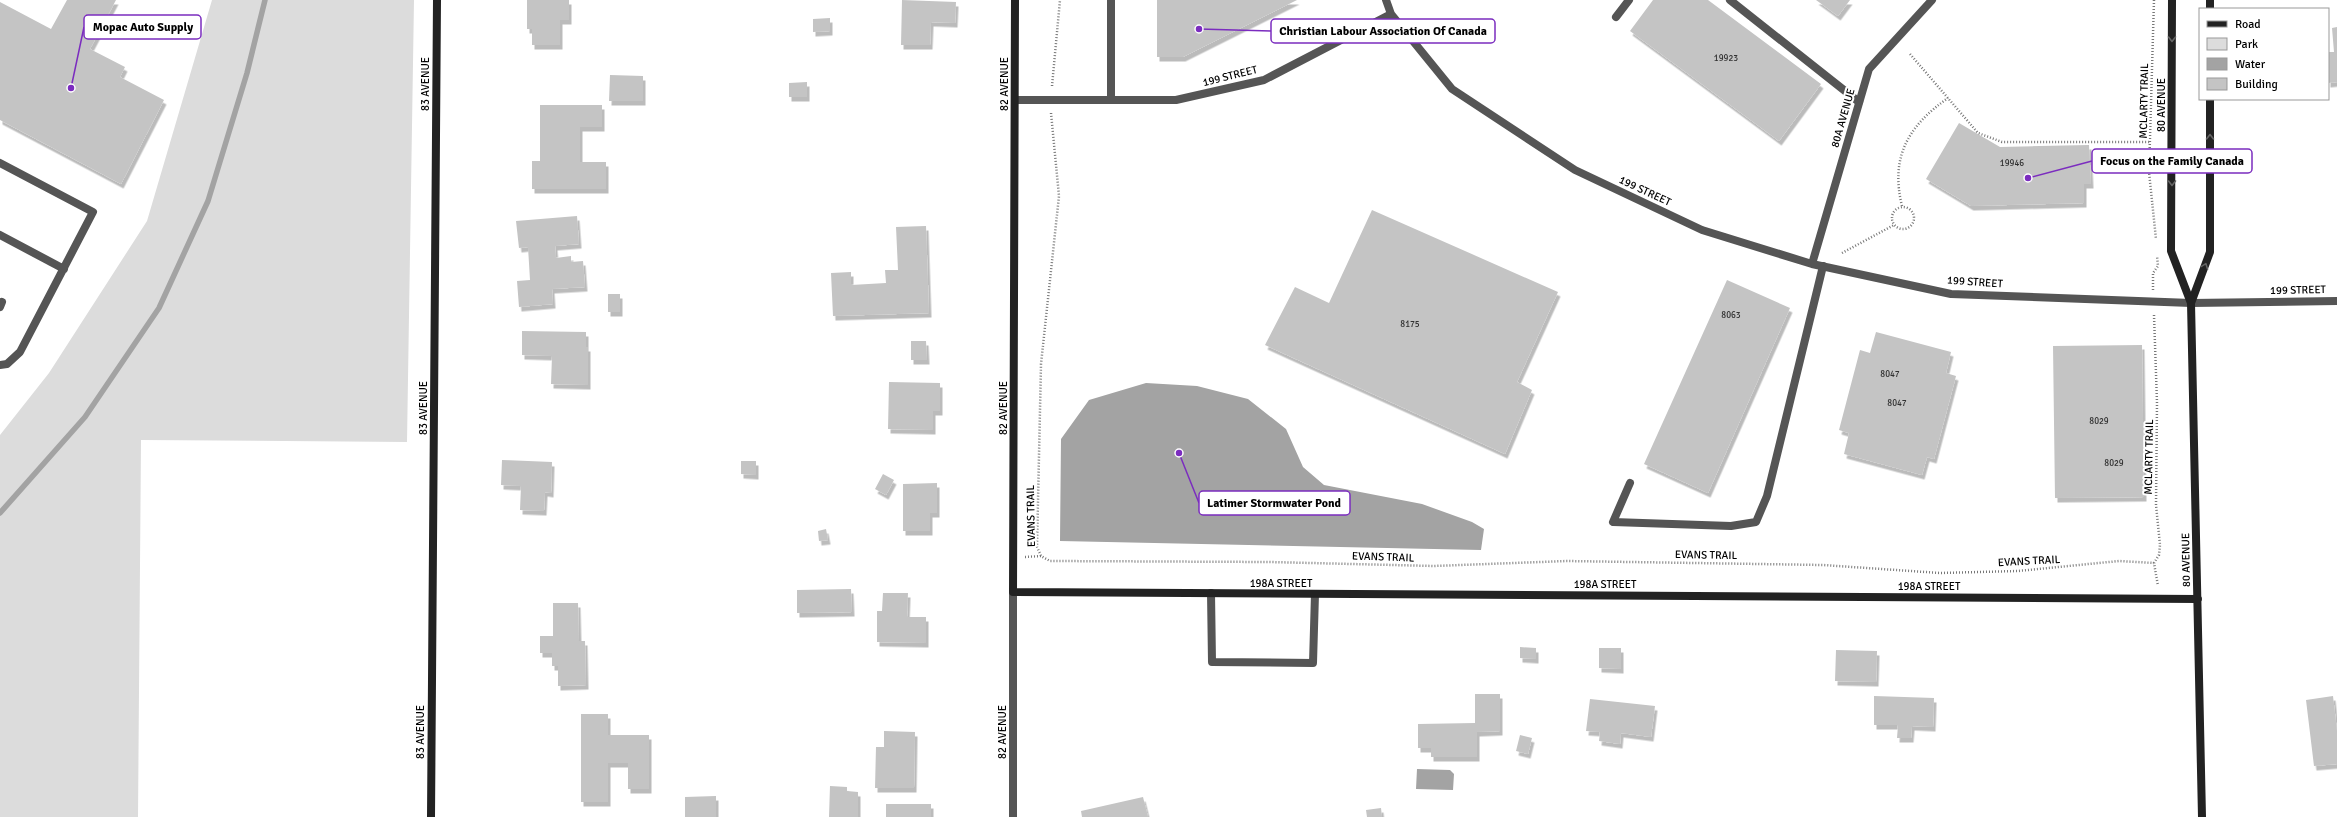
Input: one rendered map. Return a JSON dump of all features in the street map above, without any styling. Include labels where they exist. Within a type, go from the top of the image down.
[{"type":"street","name":"83 AVENUE","points":[[430,817],[437,0]]},
{"type":"street","name":"82 AVENUE","points":[[1013,817],[1015,0]]},
{"type":"street","points":[[1111,0],[1111,100]]},
{"type":"street","points":[[1386,0],[1391,14]]},
{"type":"street","points":[[1616,17],[1629,0]]},
{"type":"street","points":[[1730,0],[1859,102]]},
{"type":"street","name":"80A AVENUE","points":[[1812,264],[1869,69],[1932,0]]},
{"type":"street","name":"80 AVENUE","points":[[2172,0],[2171,251],[2191,302],[2202,817]]},
{"type":"street","name":"199 STREET","points":[[1015,100],[1176,100],[1264,80],[1391,14],[1452,89],[1575,170],[1702,230],[1812,264],[1951,294],[2191,302],[2337,301]]},
{"type":"street","name":"80 AVENUE","points":[[2191,302],[2210,252],[2210,100]]},
{"type":"street","points":[[0,163],[93,212],[20,352],[7,364],[0,365]]},
{"type":"street","points":[[0,235],[64,269]]},
{"type":"street","points":[[1630,483],[1613,522],[1731,526],[1756,522],[1767,496],[1823,266]]},
{"type":"street","name":"198A STREET","points":[[1013,592],[2198,598]]},
{"type":"street","points":[[1211,593],[1212,662],[1313,663],[1314,594]]},
{"type":"path","points":[[1052,78],[1060,0]]},
{"type":"path","name":"MCLARTY TRAIL","points":[[2154,0],[2149,172],[2156,246]]},
{"type":"path","points":[[1910,54],[1978,133],[2002,142],[2151,142]]},
{"type":"path","points":[[1902,206],[1898,181],[1899,168],[1907,139],[1918,123],[1930,111],[1948,98]]},
{"type":"path","name":"EVANS TRAIL","points":[[1051,128],[1058,175],[1059,196],[1041,364],[1037,547],[1041,556],[1050,561],[1270,562],[1434,566],[1567,561],[1822,565],[1940,573],[2018,571],[2119,562],[2154,563]]},
{"type":"path","points":[[1894,225],[1892,219],[1893,212],[1902,206]]},
{"type":"path","points":[[1842,253],[1894,225],[1905,229],[1914,222],[1912,210],[1902,206]]},
{"type":"path","points":[[2153,273],[2158,266],[2157,253]]},
{"type":"path","name":"MCLARTY TRAIL","points":[[2154,335],[2157,403],[2156,505],[2160,545],[2159,555],[2154,563],[2157,577]]},
{"type":"green space","points":[[212,0],[414,0],[407,442],[141,440],[138,817],[0,817],[0,435],[49,373],[147,221]]},
{"type":"water","points":[[1146,383],[1197,386],[1248,399],[1286,429],[1303,467],[1324,485],[1422,504],[1472,522],[1484,529],[1481,550],[1060,541],[1061,439],[1089,400]]},
{"type":"water","points":[[1417,769],[1450,770],[1454,774],[1453,790],[1416,789]]},
{"type":"building","points":[[67,0],[116,0],[90,49],[125,67],[120,77],[164,100],[121,184],[0,120],[0,2],[51,29]]},
{"type":"building","points":[[527,0],[569,0],[569,20],[560,20],[560,45],[532,45],[532,29],[527,29]]},
{"type":"building","points":[[902,0],[956,2],[955,23],[931,22],[930,45],[901,45]]},
{"type":"building","points":[[1157,0],[1297,0],[1183,57],[1157,57]]},
{"type":"building","points":[[1653,0],[1708,0],[1821,84],[1779,141],[1630,31]]},
{"type":"building","points":[[1816,0],[1850,0],[1838,16]]},
{"type":"building","points":[[830,18],[830,31],[813,32],[813,19]]},
{"type":"building","points":[[2337,27],[2337,82],[2329,83],[2329,52],[2334,52],[2332,28]]},
{"type":"building","points":[[610,75],[643,76],[643,101],[609,101]]},
{"type":"building","points":[[807,82],[807,97],[789,97],[789,83]]},
{"type":"building","points":[[540,105],[602,105],[602,127],[580,127],[580,162],[606,162],[606,189],[532,189],[532,161],[540,161]]},
{"type":"building","points":[[1959,123],[2000,147],[2089,145],[2091,184],[2084,184],[2084,203],[1971,206],[1926,179]]},
{"type":"building","points":[[1372,210],[1558,292],[1517,382],[1532,390],[1505,454],[1265,345],[1295,287],[1329,303]]},
{"type":"building","points":[[577,216],[579,244],[555,246],[556,258],[571,256],[571,262],[583,261],[585,287],[552,289],[553,304],[519,307],[517,281],[530,280],[528,247],[519,248],[516,221]]},
{"type":"building","points":[[926,226],[929,313],[833,316],[831,273],[851,272],[851,285],[886,283],[885,270],[898,270],[896,227]]},
{"type":"building","points":[[1727,280],[1790,308],[1708,493],[1644,464]]},
{"type":"building","points":[[608,294],[620,294],[620,312],[608,312]]},
{"type":"building","points":[[522,331],[586,332],[586,347],[588,347],[588,385],[551,384],[552,356],[522,355]]},
{"type":"building","points":[[1876,332],[1951,352],[1946,373],[1956,376],[1934,459],[1927,457],[1922,475],[1844,454],[1849,433],[1839,430],[1860,350],[1870,353]]},
{"type":"building","points":[[911,341],[926,341],[927,360],[911,360]]},
{"type":"building","points":[[2142,345],[2144,497],[2055,498],[2053,346]]},
{"type":"building","points":[[889,382],[940,383],[940,411],[933,411],[933,430],[888,429]]},
{"type":"building","points":[[502,460],[552,462],[551,493],[545,492],[544,511],[520,510],[521,486],[501,485]]},
{"type":"building","points":[[741,461],[756,461],[756,475],[741,474]]},
{"type":"building","points":[[883,474],[894,480],[886,495],[875,489]]},
{"type":"building","points":[[937,483],[937,513],[930,513],[930,531],[903,531],[903,484]]},
{"type":"building","points":[[826,529],[828,540],[819,541],[818,531]]},
{"type":"building","points":[[851,589],[852,612],[797,613],[797,590]]},
{"type":"building","points":[[883,593],[908,593],[907,617],[926,617],[926,643],[877,642],[877,611],[882,611]]},
{"type":"building","points":[[553,603],[578,603],[579,641],[585,641],[586,685],[558,686],[558,666],[552,666],[552,653],[540,653],[540,636],[553,636]]},
{"type":"building","points":[[1520,647],[1536,648],[1536,659],[1520,658]]},
{"type":"building","points":[[1599,648],[1621,648],[1621,669],[1599,668]]},
{"type":"building","points":[[1836,650],[1877,651],[1876,682],[1835,681]]},
{"type":"building","points":[[1475,694],[1500,694],[1500,731],[1477,732],[1477,757],[1431,757],[1431,748],[1418,748],[1418,724],[1475,723]]},
{"type":"building","points":[[1874,696],[1934,698],[1933,727],[1912,726],[1911,738],[1897,738],[1898,725],[1874,725]]},
{"type":"building","points":[[2333,696],[2337,731],[2337,764],[2314,766],[2306,700]]},
{"type":"building","points":[[1590,699],[1655,706],[1651,737],[1621,733],[1620,744],[1599,741],[1600,732],[1586,731]]},
{"type":"building","points":[[581,714],[608,714],[608,735],[649,735],[649,789],[628,789],[628,763],[608,763],[608,802],[581,802]]},
{"type":"building","points":[[884,731],[915,732],[914,788],[875,788],[876,747],[884,747]]},
{"type":"building","points":[[1520,735],[1532,738],[1528,754],[1516,751]]},
{"type":"building","points":[[830,786],[847,787],[847,791],[858,792],[858,817],[829,817]]},
{"type":"building","points":[[716,796],[716,817],[685,817],[685,797]]},
{"type":"building","points":[[1143,797],[1148,817],[1082,817],[1081,811]]},
{"type":"building","points":[[886,804],[931,804],[931,817],[886,817]]},
{"type":"building","points":[[1381,808],[1382,817],[1367,817],[1366,810]]},
{"type":"waterway","points":[[0,513],[85,417],[159,308],[208,201],[247,73],[265,0]]},
{"type":"place","name":"Christian Labour Association Of Canada","points":[[1199,29]]},
{"type":"place","name":"Mopac Auto Supply","points":[[71,88]]},
{"type":"place","name":"Focus on the Family Canada","points":[[2028,178]]},
{"type":"place","name":"Latimer Stormwater Pond","points":[[1179,453]]}]
